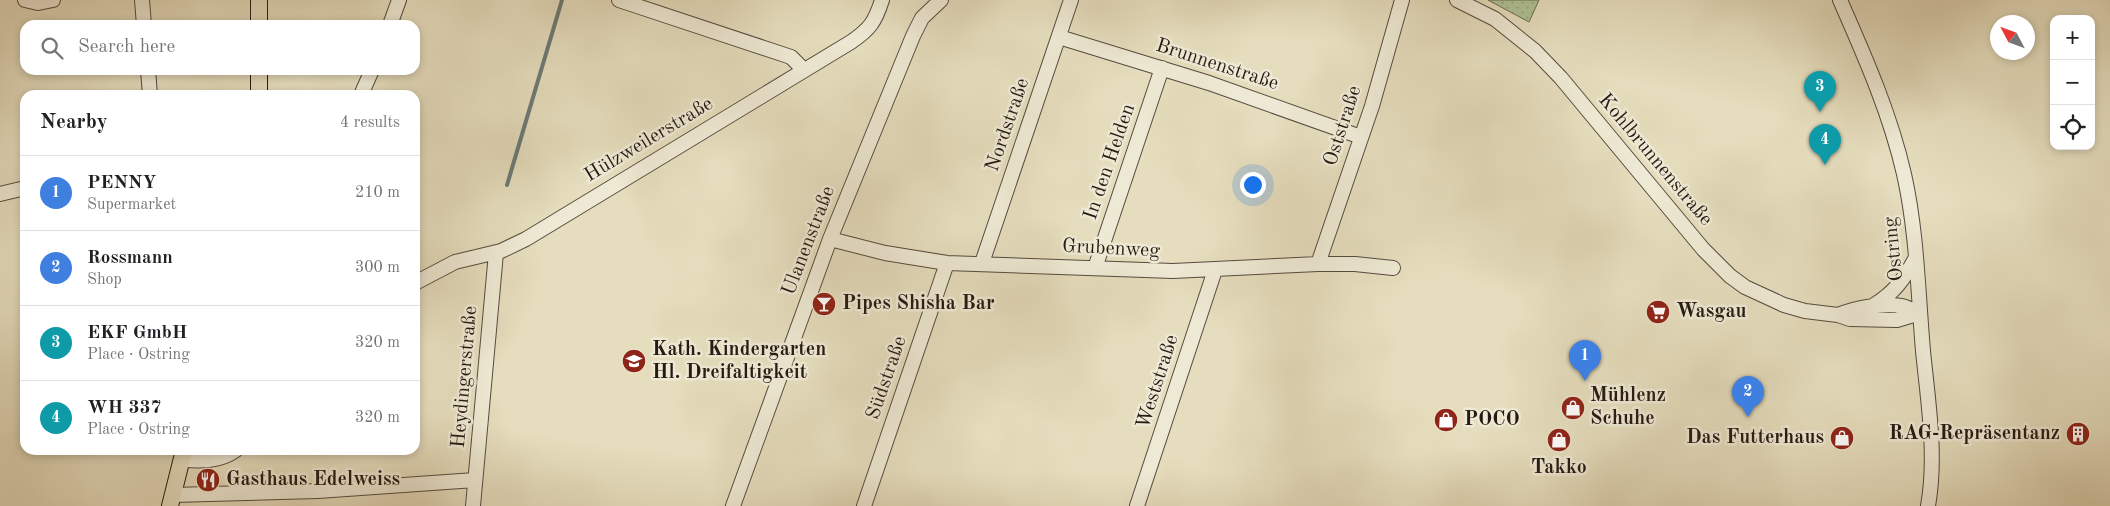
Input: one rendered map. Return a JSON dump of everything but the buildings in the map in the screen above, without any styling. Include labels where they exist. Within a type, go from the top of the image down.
[{"type":"main road","points":[[259,0],[259,20]]},
{"type":"main road","points":[[259,75],[259,90]]},
{"type":"main road","points":[[172,501],[183,455]]},
{"type":"street","points":[[25,0],[38,3],[53,0]]},
{"type":"street","points":[[142,0],[144,20]]},
{"type":"street","points":[[392,20],[399,0]]},
{"type":"street","points":[[619,0],[791,56],[804,70]]},
{"type":"street","name":"Hülzweilerstraße","points":[[420,281],[455,262],[496,252],[526,239],[851,42],[870,27],[876,19],[882,0]]},
{"type":"street","name":"Ulanenstraße","points":[[733,506],[830,239],[913,36],[922,18],[941,0]]},
{"type":"street","name":"Nordstraße","points":[[982,263],[1071,0]]},
{"type":"street","name":"Oststraße","points":[[1318,264],[1372,106],[1402,0]]},
{"type":"street","name":"Kohlbrunnenstraße","points":[[1457,0],[1495,20],[1535,51],[1561,78],[1703,249],[1730,276],[1762,297],[1805,311],[1838,315],[1850,319],[1897,320],[1920,313]]},
{"type":"street","name":"Ostring","points":[[1840,0],[1874,79],[1896,143],[1912,224],[1931,432],[1931,489],[1928,506]]},
{"type":"street","name":"Brunnenstraße","points":[[1059,37],[1260,100],[1362,137]]},
{"type":"street","name":"In den Helden","points":[[1095,268],[1162,68]]},
{"type":"street","points":[[148,75],[150,90]]},
{"type":"street","points":[[363,90],[370,75]]},
{"type":"street","points":[[0,194],[20,189]]},
{"type":"street","name":"Grubenweg","points":[[830,239],[885,253],[947,263],[1173,272],[1318,264],[1355,264],[1393,268]]},
{"type":"street","name":"Heydingerstraße","points":[[473,506],[496,252]]},
{"type":"street","name":"Kohlbrunnenstraße","points":[[1868,308],[1897,288],[1906,277],[1915,258]]},
{"type":"street","name":"Südstraße","points":[[864,506],[947,263]]},
{"type":"street","name":"Weststraße","points":[[1137,506],[1215,270]]},
{"type":"street","name":"Kohlbrunnenstraße","points":[[1838,315],[1850,310],[1902,306],[1920,313]]},
{"type":"street","points":[[183,455],[213,460],[227,455]]},
{"type":"street","points":[[172,501],[475,480]]},
{"type":"green space","points":[[1488,0],[1539,0],[1529,22]]},
{"type":"waterway","points":[[507,185],[562,0]]},
{"type":"place","name":"EKF GmbH","points":[[1820,112]]},
{"type":"place","name":"WH 337","points":[[1825,165]]},
{"type":"place","name":"Pipes Shisha Bar","points":[[824,304]]},
{"type":"place","name":"Wasgau","points":[[1658,312]]},
{"type":"place","name":"Kath. Kindergarten Hl. Dreifaltigkeit","points":[[634,361]]},
{"type":"place","name":"PENNY","points":[[1585,381]]},
{"type":"place","name":"Mühlenz Schuhe","points":[[1573,408]]},
{"type":"place","name":"Rossmann","points":[[1748,417]]},
{"type":"place","name":"POCO","points":[[1446,420]]},
{"type":"place","name":"RAG-Repräsentanz","points":[[2078,434]]},
{"type":"place","name":"Das Futterhaus","points":[[1842,438]]},
{"type":"place","name":"Takko","points":[[1559,440]]},
{"type":"place","name":"Gasthaus Edelweiss","points":[[208,480]]}]
